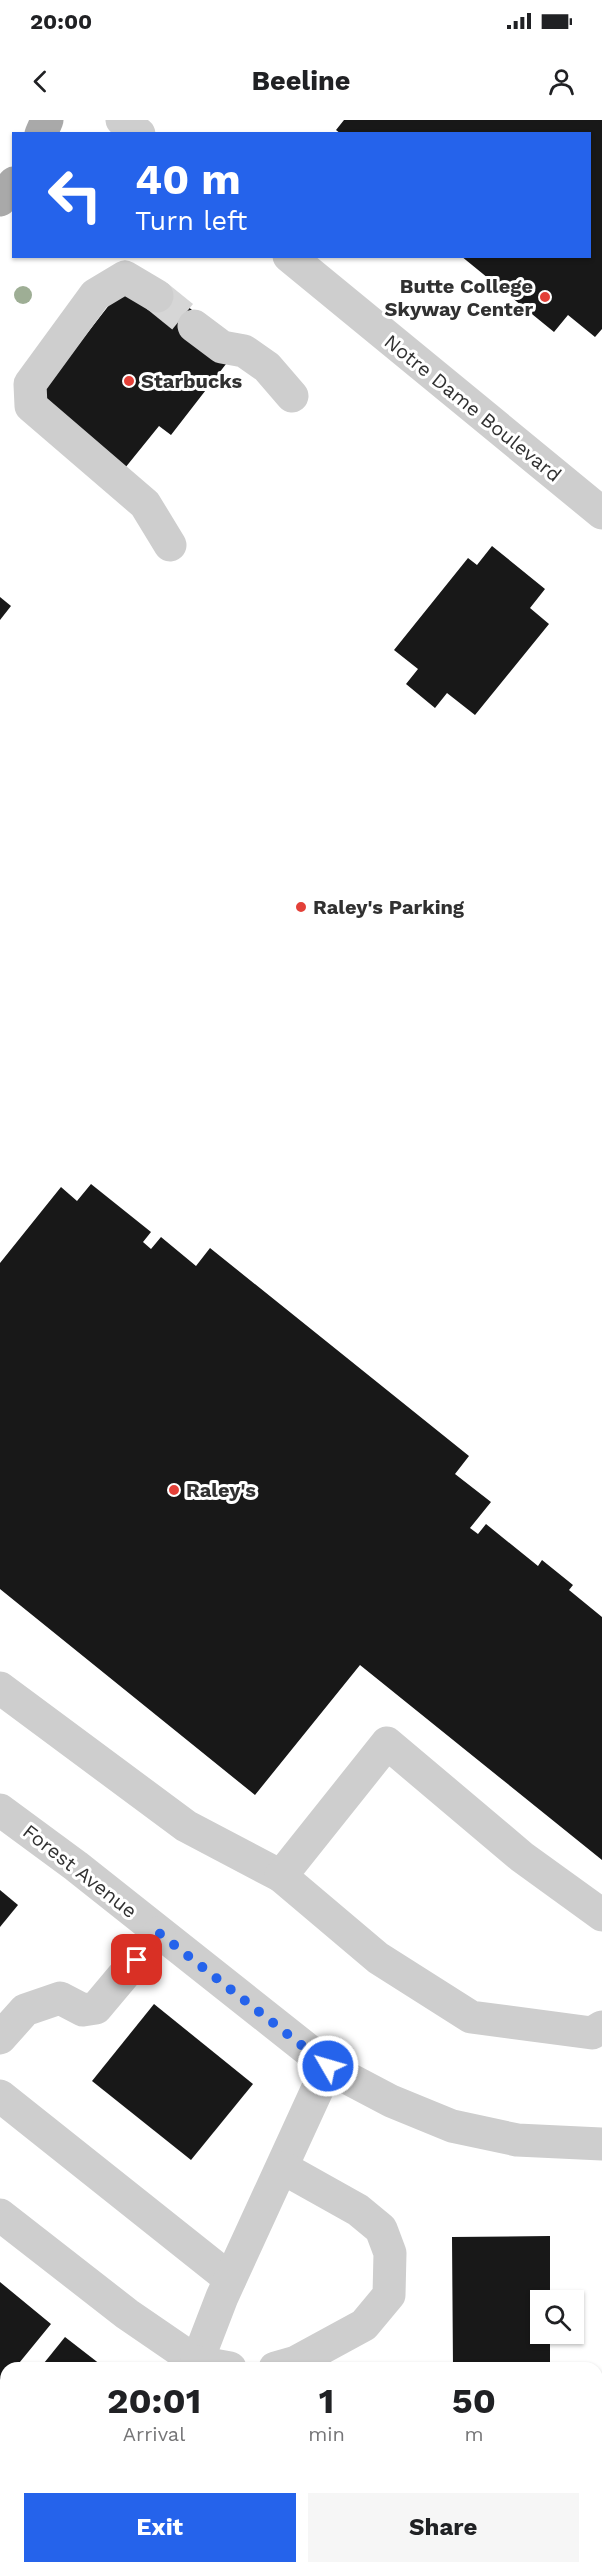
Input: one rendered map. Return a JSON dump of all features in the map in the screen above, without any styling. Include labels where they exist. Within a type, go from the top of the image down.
[{"type":"main road","points":[[0,200],[12,185]]},
{"type":"street","points":[[122,120],[137,132]]},
{"type":"street","name":"Notre Dame Boulevard","points":[[291,258],[602,513]]},
{"type":"street","points":[[157,296],[125,277],[95,295],[30,384],[31,406],[145,504],[170,544]]},
{"type":"street","points":[[194,326],[222,346],[244,351],[267,367],[292,396]]},
{"type":"street","points":[[0,1688],[186,1826],[281,1876],[378,1958],[471,2018],[592,2033],[602,2027]]},
{"type":"street","points":[[281,1876],[387,1743],[522,1857],[602,1915]]},
{"type":"street","name":"Forest Avenue","points":[[0,1810],[58,1852],[328,2066],[392,2101],[452,2126],[517,2140],[602,2144]]},
{"type":"street","points":[[0,2038],[25,2010],[60,1998],[82,2010],[96,2008],[159,1933]]},
{"type":"street","points":[[0,2214],[127,2313],[196,2362],[230,2279],[328,2066]]},
{"type":"street","points":[[0,2096],[230,2279]]},
{"type":"street","points":[[283,2168],[358,2210],[381,2229],[390,2253],[389,2295],[364,2325],[296,2362]]},
{"type":"building","name":"Butte College Skyway Center","points":[[344,120],[602,120],[602,329],[595,337],[568,315],[554,332],[463,258],[591,258],[591,132],[338,132],[336,130]]},
{"type":"building","points":[[127,282],[164,288],[201,317],[226,364],[171,435],[159,426],[125,468],[36,399]]},
{"type":"building","points":[[492,546],[545,589],[530,608],[549,624],[475,715],[447,693],[435,708],[406,684],[418,669],[394,650],[468,558],[477,565]]},
{"type":"building","points":[[0,597],[11,606],[0,620]]},
{"type":"building","points":[[91,1184],[151,1232],[143,1242],[151,1249],[161,1237],[196,1266],[210,1248],[469,1456],[455,1474],[491,1502],[470,1528],[478,1534],[486,1524],[538,1566],[542,1560],[573,1585],[569,1590],[602,1617],[602,1860],[360,1665],[255,1795],[0,1589],[0,1263],[61,1187],[77,1201]]},
{"type":"building","points":[[0,1890],[18,1905],[0,1927]]},
{"type":"building","points":[[154,2004],[253,2084],[191,2160],[92,2081]]},
{"type":"building","points":[[550,2236],[550,2290],[530,2290],[530,2344],[550,2344],[550,2362],[453,2362],[452,2237]]},
{"type":"building","points":[[0,2282],[51,2324],[20,2362],[0,2362]]},
{"type":"building","points":[[65,2337],[97,2362],[45,2362]]},
{"type":"tunnel","points":[[157,296],[194,326]]},
{"type":"place","name":"Butte College Skyway Center","points":[[545,297]]},
{"type":"place","name":"Starbucks","points":[[129,381]]},
{"type":"place","name":"Raley's Parking","points":[[301,907]]},
{"type":"place","name":"Raley's","points":[[174,1490]]},
{"type":"route","points":[[137,1960],[159,1933],[328,2066]]}]
